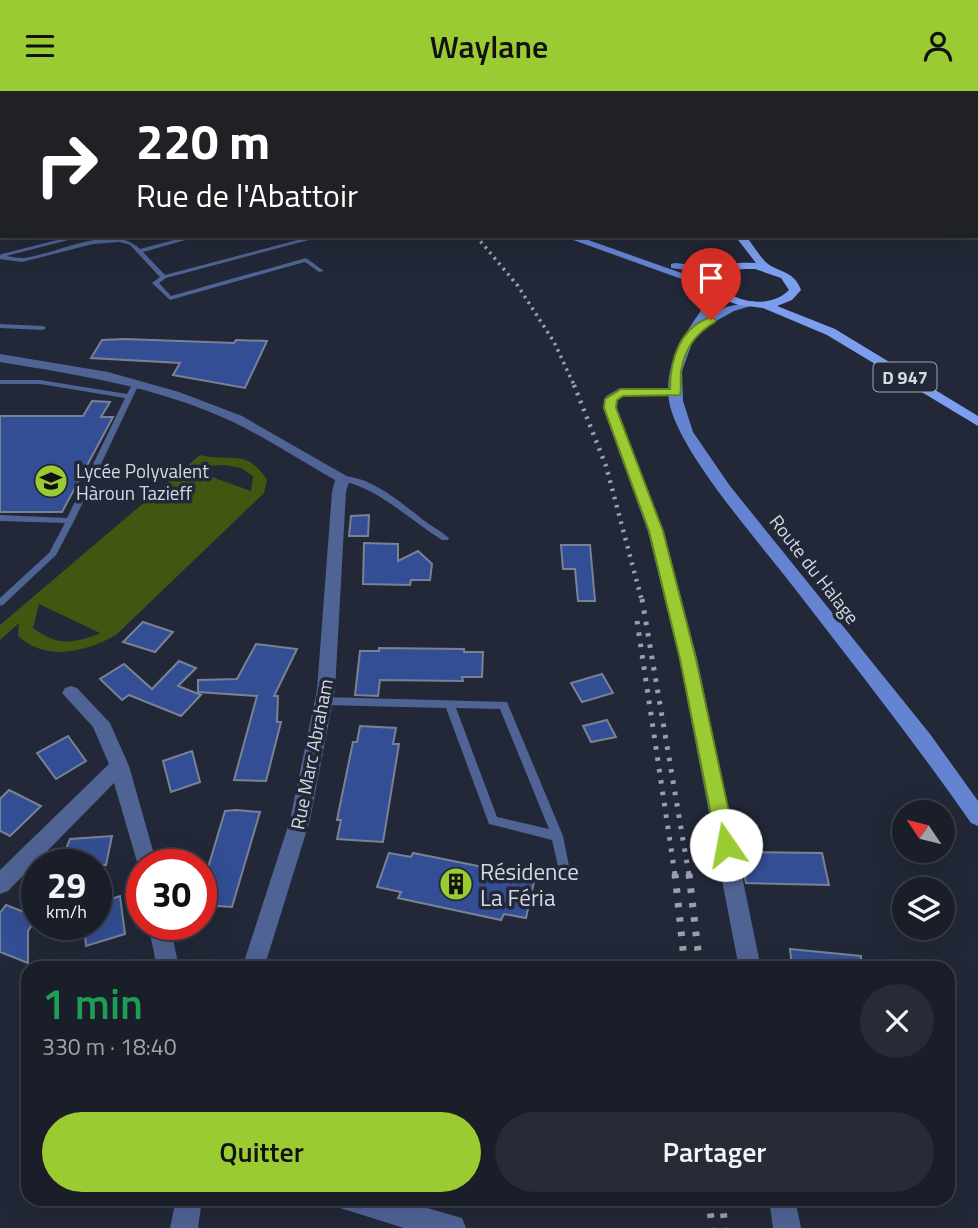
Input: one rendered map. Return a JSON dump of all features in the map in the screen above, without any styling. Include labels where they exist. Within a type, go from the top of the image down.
[{"type":"main road","points":[[573,238],[750,303],[786,300],[795,290],[791,280],[766,268],[735,267],[720,271],[637,260]]},
{"type":"main road","points":[[735,267],[741,238]]},
{"type":"main road","points":[[742,238],[766,268]]},
{"type":"main road","points":[[716,290],[712,279],[720,271]]},
{"type":"main road","name":"Route du Halage","points":[[716,290],[680,356],[676,371],[676,393],[686,432],[698,454],[923,739],[978,817]]},
{"type":"main road","name":"D 947","points":[[792,295],[831,332]]},
{"type":"main road","points":[[693,330],[730,309],[750,303]]},
{"type":"main road","name":"D 947","points":[[763,304],[831,332],[978,422]]},
{"type":"street","points":[[0,358],[108,376],[132,390],[153,389],[237,419],[343,478]]},
{"type":"street","points":[[676,393],[621,392],[611,399],[610,408],[656,531],[688,659],[749,961]]},
{"type":"street","name":"Rue Marc Abraham","points":[[255,961],[300,820],[324,701],[339,492],[343,478]]},
{"type":"street","points":[[71,693],[101,723],[119,766],[142,849]]},
{"type":"street","points":[[0,884],[119,766]]},
{"type":"street","points":[[162,940],[167,961]]},
{"type":"street","points":[[184,1228],[189,1206]]},
{"type":"street","points":[[374,1206],[452,1228]]},
{"type":"street","points":[[783,1206],[787,1228]]},
{"type":"lane","points":[[0,256],[73,238]]},
{"type":"lane","points":[[139,251],[189,238]]},
{"type":"lane","points":[[313,238],[164,277],[156,283],[170,298],[306,260],[321,271]]},
{"type":"lane","points":[[0,256],[22,260],[113,239],[132,244],[164,277]]},
{"type":"lane","points":[[0,327],[43,328]]},
{"type":"lane","points":[[0,382],[40,382],[132,390],[52,555],[0,603]]},
{"type":"lane","points":[[343,478],[372,486],[430,530],[445,538]]},
{"type":"lane","points":[[0,518],[70,521]]},
{"type":"lane","points":[[324,701],[503,705],[557,836],[564,866]]},
{"type":"lane","points":[[450,704],[493,821],[557,836]]},
{"type":"green space","points":[[200,455],[245,460],[252,463],[267,480],[264,493],[116,635],[79,650],[54,652],[29,644],[18,636],[19,623],[0,640],[0,625]],"holes":[[[205,466],[241,468],[253,476],[251,491],[195,471]],[[39,604],[100,633],[101,633],[74,641],[50,638],[33,628]]]},
{"type":"building","points":[[102,340],[234,343],[236,340],[267,341],[245,388],[173,375],[180,363],[91,358]]},
{"type":"building","points":[[92,401],[110,402],[101,417],[113,417],[62,512],[0,512],[0,416],[83,416]]},
{"type":"building","points":[[369,515],[368,536],[349,536],[351,516]]},
{"type":"building","points":[[364,543],[398,544],[398,561],[418,551],[432,564],[430,580],[411,580],[410,585],[363,584]]},
{"type":"building","points":[[561,545],[590,545],[595,601],[578,601],[575,569],[563,569]]},
{"type":"building","points":[[143,622],[173,632],[155,652],[123,642]]},
{"type":"building","points":[[256,644],[297,649],[274,696],[278,696],[277,722],[281,722],[266,781],[234,780],[257,696],[198,692],[198,680],[237,679]]},
{"type":"building","points":[[379,648],[464,649],[464,652],[483,652],[482,677],[462,677],[463,681],[380,680],[378,696],[355,695],[360,651],[379,651]]},
{"type":"building","points":[[179,661],[196,668],[178,686],[201,695],[181,716],[129,695],[122,700],[100,679],[124,664],[152,689]]},
{"type":"building","points":[[602,674],[613,693],[582,702],[571,683]]},
{"type":"building","points":[[607,720],[616,737],[591,742],[583,726]]},
{"type":"building","points":[[360,726],[396,728],[393,744],[399,744],[383,842],[337,839],[341,820],[337,820],[339,810],[353,742],[357,742]]},
{"type":"building","points":[[68,736],[86,761],[56,779],[37,753]]},
{"type":"building","points":[[192,751],[200,782],[171,792],[163,761]]},
{"type":"building","points":[[9,790],[41,806],[10,836],[0,831],[0,799]]},
{"type":"building","points":[[225,811],[260,812],[232,907],[217,906],[217,849],[214,849]]},
{"type":"building","points":[[112,836],[109,849],[66,849],[70,839]]},
{"type":"building","points":[[740,852],[822,853],[829,885],[746,883]]},
{"type":"building","name":"Résidence La Féria","points":[[389,853],[411,857],[413,853],[473,865],[512,873],[512,877],[534,882],[526,918],[504,914],[501,920],[398,898],[401,892],[377,887]]},
{"type":"building","points":[[120,896],[125,934],[112,938],[112,899]]},
{"type":"building","points":[[6,905],[21,911],[21,940],[28,940],[28,961],[0,952],[0,913]]},
{"type":"building","points":[[85,940],[106,940],[86,946]]},
{"type":"building","points":[[790,949],[861,956],[861,961],[791,961]]},
{"type":"railway","points":[[478,238],[518,286],[554,342],[575,387]]},
{"type":"railway","points":[[574,385],[606,466],[642,601]]},
{"type":"railway","points":[[642,599],[689,875]]},
{"type":"railway","points":[[637,621],[675,875]]},
{"type":"railway","points":[[675,874],[684,961]]},
{"type":"railway","points":[[689,874],[699,961]]},
{"type":"railway","points":[[710,1206],[712,1228]]},
{"type":"railway","points":[[723,1206],[725,1228]]},
{"type":"place","name":"Lycée Polyvalent Hàroun Tazieff","points":[[51,481]]},
{"type":"place","name":"Résidence La Féria","points":[[456,884]]},
{"type":"route","points":[[711,320],[693,330],[686,343],[676,371],[676,393],[621,392],[611,399],[610,408],[656,531],[688,659],[726,845]]}]
